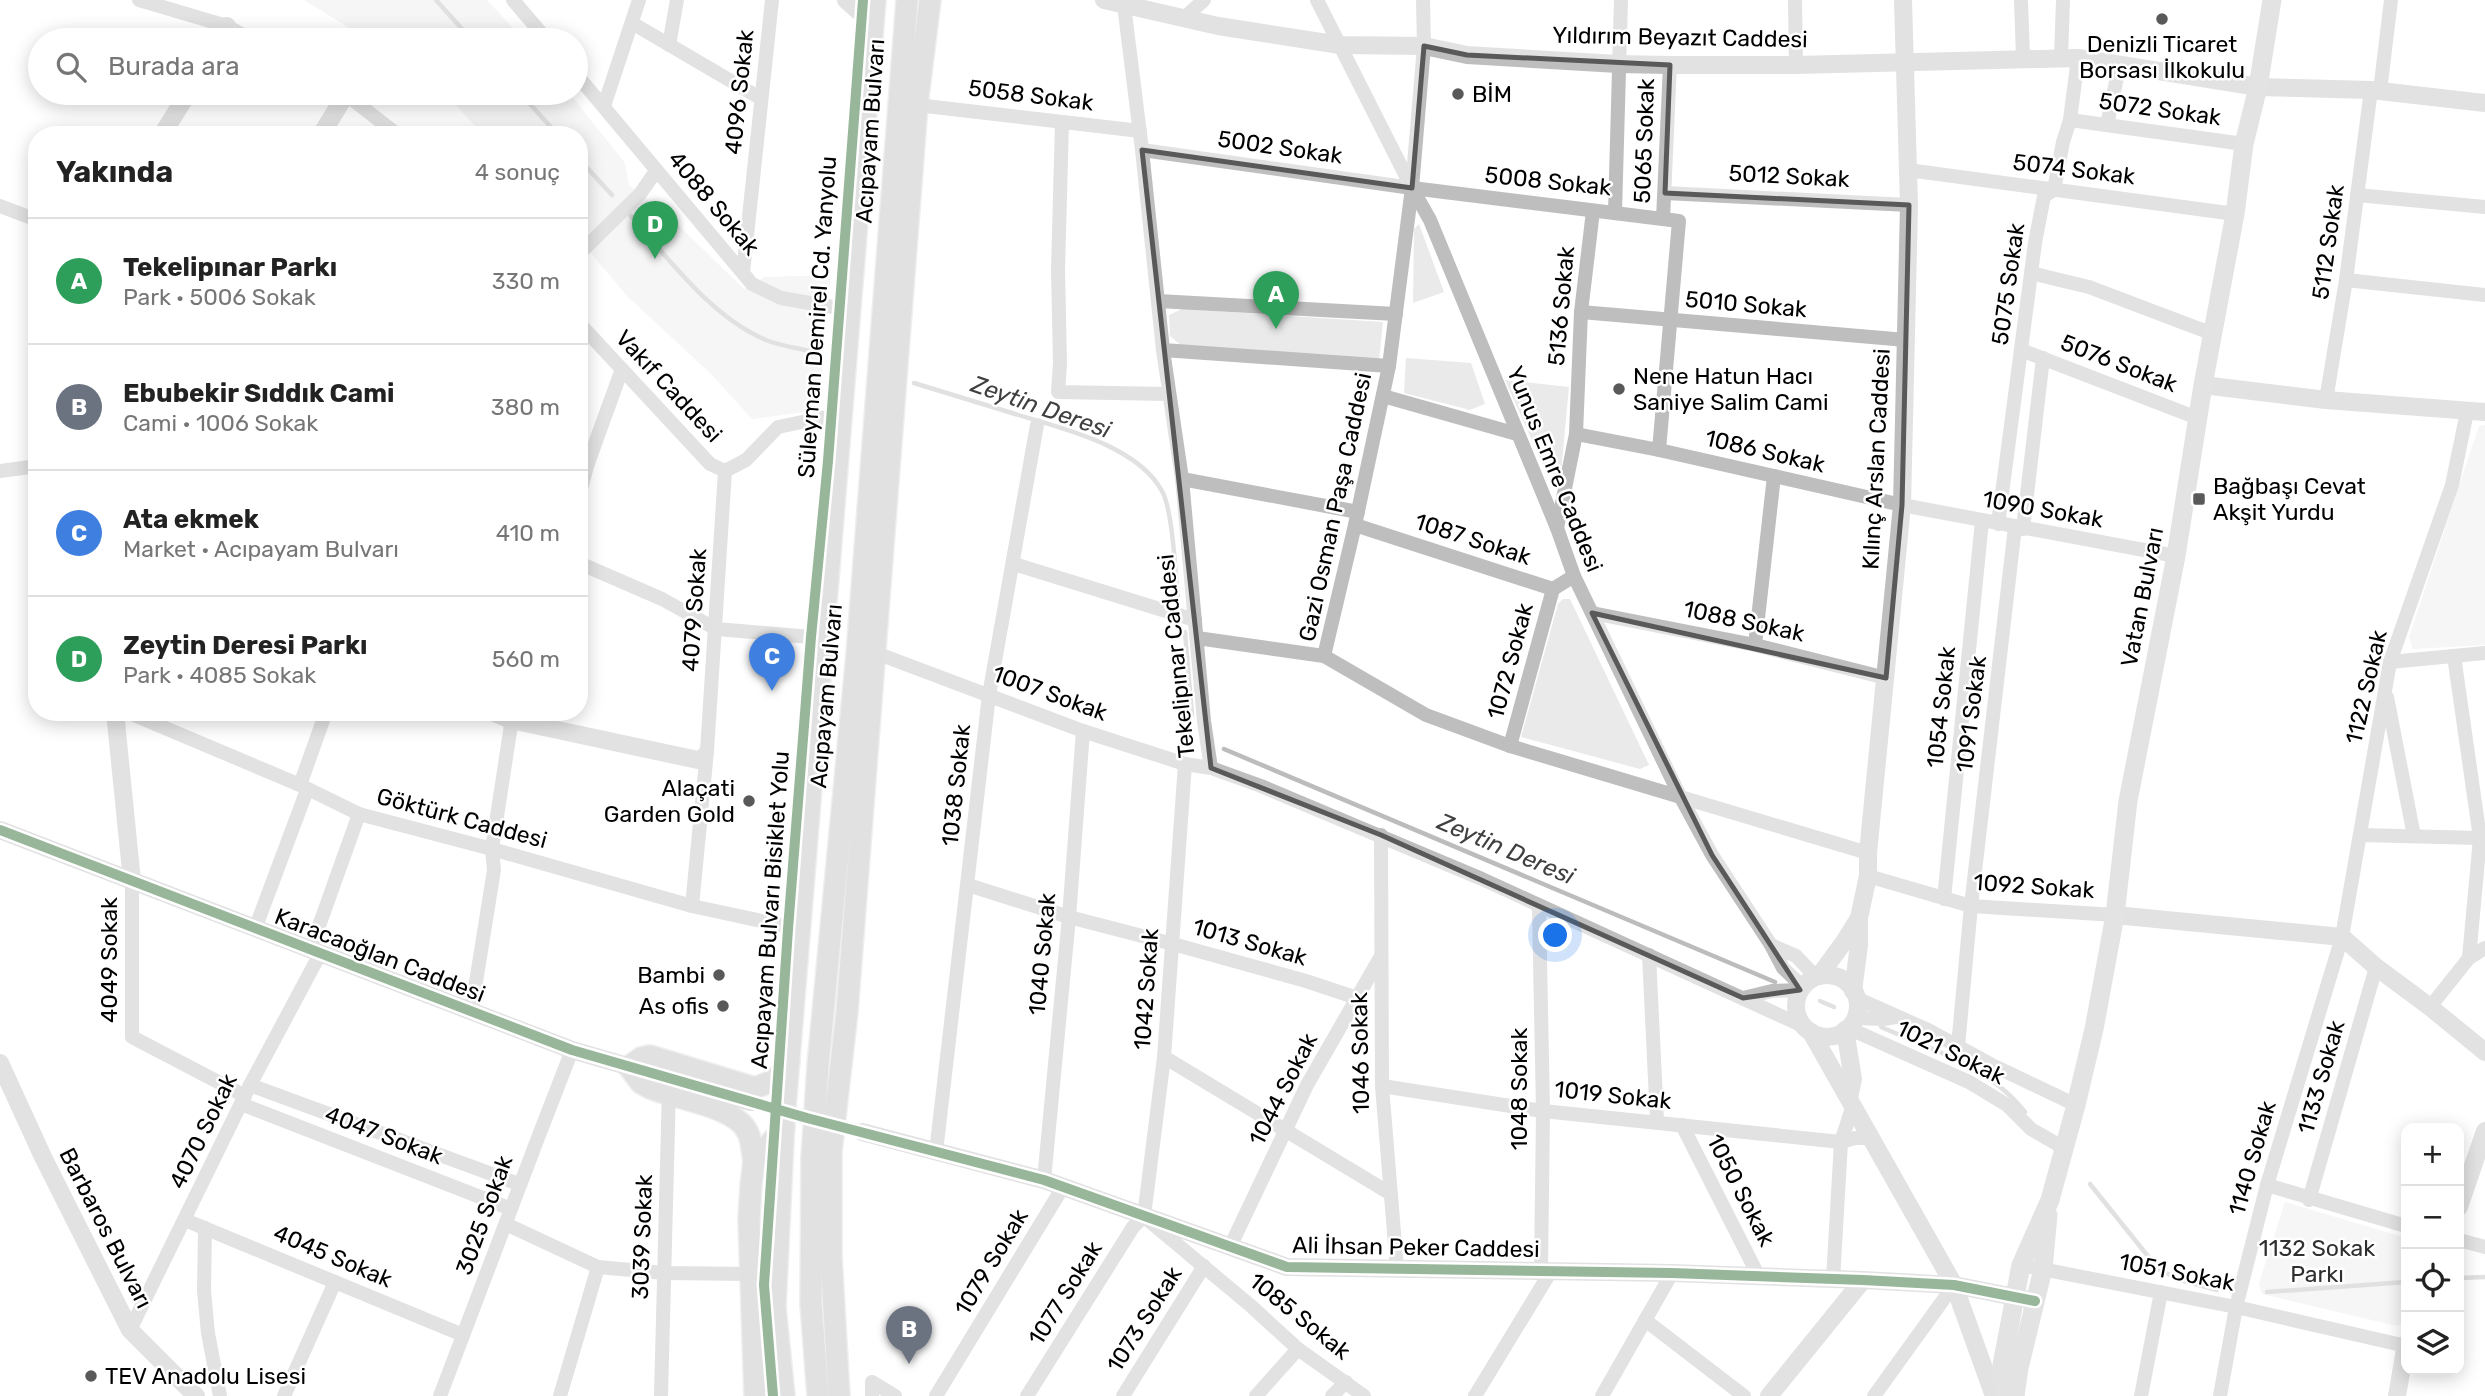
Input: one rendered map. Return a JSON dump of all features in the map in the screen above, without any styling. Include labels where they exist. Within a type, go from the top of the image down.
[{"type":"main road","name":"Acıpayam Bulvarı","points":[[784,1396],[775,1307],[783,1128],[874,0]]},
{"type":"main road","points":[[906,8],[922,0]]},
{"type":"main road","points":[[839,1396],[831,1256],[831,1152],[847,1012],[917,105],[930,0]]},
{"type":"main road","name":"Vatan Bulvarı","points":[[2004,1396],[2002,1366],[2021,1265],[2049,1200],[2094,1029],[2115,915],[2128,801],[2176,556],[2200,419],[2203,385],[2235,214],[2244,144],[2258,87],[2272,0]]},
{"type":"main road","name":"Acıpayam Bulvarı","points":[[818,1396],[811,1304],[812,1158],[818,1065],[858,654],[906,8]]},
{"type":"main road","points":[[755,1396],[749,1220],[754,1161],[749,1134],[742,1124],[718,1110],[669,1088],[641,1083],[628,1067],[641,1058],[650,1056],[755,1088],[775,1080],[789,1062]]},
{"type":"main road","points":[[754,1161],[783,1128]]},
{"type":"main road","name":"Vatan Bulvarı","points":[[2015,1396],[2019,1368],[2043,1269],[2049,1200]]},
{"type":"street","points":[[139,0],[210,28]]},
{"type":"street","points":[[513,0],[537,28]]},
{"type":"street","points":[[604,106],[639,0]]},
{"type":"street","points":[[669,45],[677,0]]},
{"type":"street","name":"4096 Sokak","points":[[743,273],[772,0]]},
{"type":"street","points":[[846,0],[873,24]]},
{"type":"street","name":"Yıldırım Beyazıt Caddesi","points":[[1104,0],[1124,2],[1184,18],[1340,45],[1424,46],[1467,55],[1670,65],[1796,65],[2070,58],[2120,63],[2258,87],[2376,90],[2485,103]]},
{"type":"street","points":[[1184,18],[1204,0]]},
{"type":"street","name":"Yunus Emre Caddesi","points":[[1317,0],[1430,220],[1557,528],[1574,576],[1679,796],[1712,855],[1771,945],[1796,956],[1810,982]]},
{"type":"street","name":"Gazi Osman Paşa Caddesi","points":[[1423,0],[1424,46],[1412,188],[1389,366],[1357,519],[1324,656],[1426,715],[1510,746],[1868,853]]},
{"type":"street","points":[[1615,212],[1621,0]]},
{"type":"street","points":[[1795,0],[1796,65]]},
{"type":"street","name":"Kılınç Arslan Caddesi","points":[[1855,995],[1859,918],[1868,876],[1902,505],[1909,205],[1903,0]]},
{"type":"street","points":[[2021,0],[2023,58]]},
{"type":"street","name":"5075 Sokak","points":[[1998,524],[2031,273],[2044,196],[2054,190],[2070,120],[2070,58],[2063,0]]},
{"type":"street","name":"5112 Sokak","points":[[2326,400],[2357,195],[2391,0]]},
{"type":"street","name":"Tekelipınar Caddesi","points":[[1124,2],[1168,394],[1182,479],[1204,721],[1211,768],[1381,835],[1649,955],[1808,1030]]},
{"type":"street","points":[[632,23],[760,98]]},
{"type":"street","points":[[2107,125],[2120,63]]},
{"type":"street","name":"5065 Sokak","points":[[1663,219],[1670,65]]},
{"type":"street","name":"4088 Sokak","points":[[588,88],[752,284],[781,298],[850,310]]},
{"type":"street","points":[[168,126],[181,105]]},
{"type":"street","points":[[326,126],[338,105]]},
{"type":"street","points":[[360,105],[387,126]]},
{"type":"street","name":"5058 Sokak","points":[[917,105],[1140,131]]},
{"type":"street","name":"5072 Sokak","points":[[2070,120],[2244,144]]},
{"type":"street","points":[[1062,122],[1058,392],[1168,394]]},
{"type":"street","name":"5002 Sokak","points":[[1142,150],[1412,188]]},
{"type":"street","name":"5074 Sokak","points":[[1908,170],[2235,214]]},
{"type":"street","points":[[588,245],[640,194],[656,171]]},
{"type":"street","name":"5008 Sokak","points":[[1412,188],[1679,221],[1671,321]]},
{"type":"street","name":"5012 Sokak","points":[[1665,193],[1909,205]]},
{"type":"street","points":[[2357,195],[2485,207]]},
{"type":"street","points":[[0,206],[28,217]]},
{"type":"street","name":"5136 Sokak","points":[[1557,528],[1576,434],[1581,312],[1593,211]]},
{"type":"street","points":[[2031,273],[2089,287],[2213,334]]},
{"type":"street","points":[[2346,280],[2485,295]]},
{"type":"street","points":[[1158,301],[1396,314]]},
{"type":"street","name":"5010 Sokak","points":[[1581,312],[1906,340]]},
{"type":"street","points":[[1659,450],[1671,321]]},
{"type":"street","name":"Vakıf Caddesi","points":[[588,333],[710,464],[725,471],[746,460],[778,427],[831,416],[839,418]]},
{"type":"street","name":"5076 Sokak","points":[[2021,350],[2200,419]]},
{"type":"street","points":[[1163,351],[1389,366]]},
{"type":"street","name":"1091 Sokak","points":[[1958,1046],[1971,906],[2043,358]]},
{"type":"street","points":[[588,450],[622,369]]},
{"type":"street","points":[[2203,385],[2326,400],[2480,408]]},
{"type":"street","points":[[1383,396],[1517,434]]},
{"type":"street","name":"1122 Sokak","points":[[2342,937],[2390,662],[2480,408]]},
{"type":"street","name":"1038 Sokak","points":[[936,1152],[989,695],[1037,425]]},
{"type":"street","name":"1086 Sokak","points":[[1576,434],[1902,505]]},
{"type":"street","points":[[0,471],[28,467]]},
{"type":"street","name":"4079 Sokak","points":[[692,906],[716,629],[725,471]]},
{"type":"street","points":[[1755,645],[1774,476]]},
{"type":"street","name":"1087 Sokak","points":[[1182,479],[1357,519],[1553,589],[1574,576]]},
{"type":"street","name":"1090 Sokak","points":[[1902,505],[2176,556]]},
{"type":"street","name":"1054 Sokak","points":[[1944,899],[1982,521]]},
{"type":"street","points":[[1014,564],[1195,620]]},
{"type":"street","points":[[588,567],[662,600],[716,629],[811,638]]},
{"type":"street","name":"1072 Sokak","points":[[1510,746],[1553,589]]},
{"type":"street","name":"1088 Sokak","points":[[1591,613],[1755,645],[1886,678]]},
{"type":"street","points":[[1197,638],[1324,656]]},
{"type":"street","name":"1007 Sokak","points":[[876,653],[1083,731],[1185,764],[1211,768]]},
{"type":"street","points":[[2390,662],[2485,653]]},
{"type":"street","points":[[2454,656],[2483,840],[2469,958]]},
{"type":"street","points":[[2385,689],[2414,836]]},
{"type":"street","points":[[116,721],[132,881]]},
{"type":"street","name":"Göktürk Caddesi","points":[[148,721],[304,787],[359,814],[692,906],[799,929]]},
{"type":"street","points":[[254,929],[304,787],[323,721]]},
{"type":"street","points":[[471,1013],[494,870],[492,849],[511,721]]},
{"type":"street","points":[[536,721],[703,755]]},
{"type":"street","name":"1040 Sokak","points":[[1044,1180],[1069,917],[1083,731]]},
{"type":"street","name":"1042 Sokak","points":[[1144,1216],[1164,1057],[1185,764]]},
{"type":"street","name":"4070 Sokak","points":[[130,1330],[315,952],[359,814]]},
{"type":"street","name":"Karacaoğlan Caddesi","points":[[0,830],[471,1013],[572,1050],[628,1067]]},
{"type":"street","name":"1046 Sokak","points":[[1381,835],[1382,1086],[1397,1269]]},
{"type":"street","points":[[2360,835],[2483,840]]},
{"type":"street","name":"1092 Sokak","points":[[1868,876],[1971,906],[2115,915]]},
{"type":"street","name":"4049 Sokak","points":[[132,881],[132,1037],[246,1095]]},
{"type":"street","name":"1013 Sokak","points":[[968,885],[1069,917],[1173,943],[1357,998]]},
{"type":"street","name":"1048 Sokak","points":[[1539,907],[1546,1271]]},
{"type":"street","points":[[2115,915],[2342,937],[2485,1052]]},
{"type":"street","name":"Kılınç Arslan Caddesi","points":[[1810,982],[1844,942],[1859,918]]},
{"type":"street","name":"1140 Sokak","points":[[2220,1396],[2236,1307],[2267,1185],[2342,937]]},
{"type":"street","points":[[2430,1007],[2469,958],[2485,948]]},
{"type":"street","name":"1044 Sokak","points":[[1230,1247],[1307,1085],[1381,954]]},
{"type":"street","points":[[1649,955],[1657,1121]]},
{"type":"street","name":"1133 Sokak","points":[[2309,1200],[2376,967]]},
{"type":"street","points":[[1743,998],[1810,982],[1827,975],[1842,979],[1855,995],[1895,1017],[1928,1030],[2076,1105]]},
{"type":"street","points":[[1810,982],[1796,1005],[1797,1013],[1838,1084],[1851,1101],[1954,1285],[1994,1396]]},
{"type":"street","points":[[1833,1280],[1841,1142],[1851,1101],[1853,1079],[1849,1025],[1855,995]]},
{"type":"street","points":[[1808,1030],[1826,1037],[1834,1036],[1849,1025],[1895,1017]]},
{"type":"street","name":"1021 Sokak","points":[[1849,1025],[1969,1082],[2007,1105],[2031,1129],[2064,1148]]},
{"type":"street","name":"3025 Sokak","points":[[440,1396],[572,1050]]},
{"type":"street","points":[[1164,1057],[1391,1194]]},
{"type":"street","name":"Barbaros Bulvarı","points":[[0,1063],[130,1330],[196,1396]]},
{"type":"street","name":"1019 Sokak","points":[[1382,1086],[1544,1111],[1841,1142],[1871,1138]]},
{"type":"street","points":[[669,1088],[751,1102]]},
{"type":"street","name":"3039 Sokak","points":[[661,1396],[669,1088]]},
{"type":"street","points":[[246,1095],[519,1184]]},
{"type":"street","name":"4047 Sokak","points":[[246,1095],[511,1209]]},
{"type":"street","name":"1050 Sokak","points":[[1682,1125],[1759,1277]]},
{"type":"street","points":[[2464,1192],[2485,1131]]},
{"type":"street","name":"Ali İhsan Peker Caddesi","points":[[862,1132],[1044,1180],[1287,1267],[1672,1273],[1863,1280],[1954,1285],[2035,1301]]},
{"type":"street","points":[[2267,1185],[2309,1200],[2401,1225]]},
{"type":"street","name":"1079 Sokak","points":[[936,1396],[1063,1187]]},
{"type":"street","name":"1085 Sokak","points":[[1144,1216],[1298,1349],[1364,1396]]},
{"type":"street","name":"1077 Sokak","points":[[1027,1396],[1133,1227],[1144,1216]]},
{"type":"street","name":"4045 Sokak","points":[[185,1220],[463,1335]]},
{"type":"street","points":[[506,1224],[598,1267],[751,1274]]},
{"type":"street","points":[[205,1228],[204,1291],[208,1333],[220,1396]]},
{"type":"street","points":[[2464,1241],[2485,1247]]},
{"type":"street","name":"1051 Sokak","points":[[2021,1265],[2236,1307],[2401,1344]]},
{"type":"street","name":"1073 Sokak","points":[[1123,1396],[1204,1266]]},
{"type":"street","points":[[560,1396],[598,1267]]},
{"type":"street","points":[[1475,1396],[1546,1271]]},
{"type":"street","points":[[1602,1396],[1672,1273]]},
{"type":"street","points":[[1769,1396],[1863,1280]]},
{"type":"street","points":[[284,1396],[335,1282]]},
{"type":"street","points":[[1874,1396],[1954,1285]]},
{"type":"street","points":[[2140,1396],[2161,1292]]},
{"type":"street","points":[[1645,1320],[1744,1396]]},
{"type":"street","points":[[1256,1396],[1298,1349]]},
{"type":"street","points":[[2397,1396],[2401,1373]]},
{"type":"street","points":[[1332,1396],[1346,1382]]},
{"type":"street","points":[[872,1389],[895,1396]]},
{"type":"highlighted area","points":[[1424,46],[1467,55],[1670,65],[1665,193],[1909,205],[1902,505],[1886,678],[1592,613],[1712,855],[1800,990],[1743,998],[1381,835],[1211,768],[1142,150],[1412,188]]},
{"type":"green space","points":[[304,0],[487,0],[513,28],[350,28]]},
{"type":"green space","points":[[456,105],[579,105],[625,163],[629,185],[674,221],[744,289],[765,277],[831,275],[820,399],[805,412],[752,419],[711,374],[627,296],[588,250],[588,126],[475,126]]},
{"type":"green space","points":[[1419,224],[1444,292],[1413,303],[1414,229]]},
{"type":"green space","points":[[1182,309],[1383,322],[1379,361],[1182,346],[1170,336],[1169,315]]},
{"type":"green space","points":[[1406,358],[1471,363],[1485,404],[1470,410],[1404,393]]},
{"type":"green space","points":[[1505,380],[1569,387],[1561,472],[1547,474]]},
{"type":"green space","points":[[2485,425],[2485,645],[2413,649],[2409,637],[2479,426]]},
{"type":"green space","points":[[1563,599],[1570,599],[1649,765],[1640,769],[1521,737],[1558,604]]},
{"type":"green space","name":"1132 Sokak Parkı","points":[[2285,1202],[2401,1237],[2401,1324],[2397,1326],[2262,1294],[2259,1283]]},
{"type":"waterway","name":"Zeytin Deresi","points":[[436,0],[461,28]]},
{"type":"waterway","name":"Zeytin Deresi","points":[[531,105],[550,126]]},
{"type":"waterway","name":"Zeytin Deresi","points":[[588,169],[612,195]]},
{"type":"waterway","name":"Zeytin Deresi","points":[[630,215],[675,268],[727,317],[766,340],[813,352]]},
{"type":"waterway","name":"Zeytin Deresi","points":[[914,383],[1073,432],[1095,440],[1134,461],[1150,475],[1166,500],[1178,597]]},
{"type":"waterway","name":"Zeytin Deresi","points":[[1185,632],[1192,715]]},
{"type":"waterway","name":"Zeytin Deresi","points":[[1224,749],[1775,982]]},
{"type":"waterway","name":"Zeytin Deresi","points":[[1820,1001],[1834,1007]]},
{"type":"waterway","name":"Zeytin Deresi","points":[[1881,1027],[1977,1071],[2011,1096],[2025,1112]]},
{"type":"waterway","name":"Zeytin Deresi","points":[[2090,1184],[2159,1270],[2184,1281],[2217,1290]]},
{"type":"waterway","name":"Zeytin Deresi","points":[[2464,1278],[2485,1277]]},
{"type":"waterway","name":"Zeytin Deresi","points":[[2267,1292],[2401,1282]]},
{"type":"tunnel","points":[[751,1102],[862,1132]]},
{"type":"cycle path","name":"Süleyman Demirel Cd. Yanyolu","points":[[773,1396],[764,1285],[788,929],[828,461],[863,0]]},
{"type":"cycle path","points":[[0,830],[572,1050],[807,1118],[1044,1180],[1287,1267],[1672,1273],[1863,1280],[1954,1285],[2035,1301]]},
{"type":"place","name":"Denizli Ticaret Borsası İlkokulu","points":[[2162,19]]},
{"type":"place","name":"BİM","points":[[1458,94]]},
{"type":"place","name":"Zeytin Deresi Parkı","points":[[655,259]]},
{"type":"place","name":"Tekelipınar Parkı","points":[[1276,329]]},
{"type":"place","name":"Nene Hatun Hacı Saniye Salim Cami","points":[[1619,389]]},
{"type":"place","name":"Bağbaşı Cevat Akşit Yurdu","points":[[2199,499]]},
{"type":"place","name":"Ata ekmek","points":[[772,691]]},
{"type":"place","name":"Alaçati Garden Gold","points":[[749,801]]},
{"type":"place","name":"Bambi","points":[[719,975]]},
{"type":"place","name":"As ofis","points":[[723,1006]]},
{"type":"place","name":"Ebubekir Sıddık Cami","points":[[909,1364]]},
{"type":"place","name":"TEV Anadolu Lisesi","points":[[91,1376]]}]
